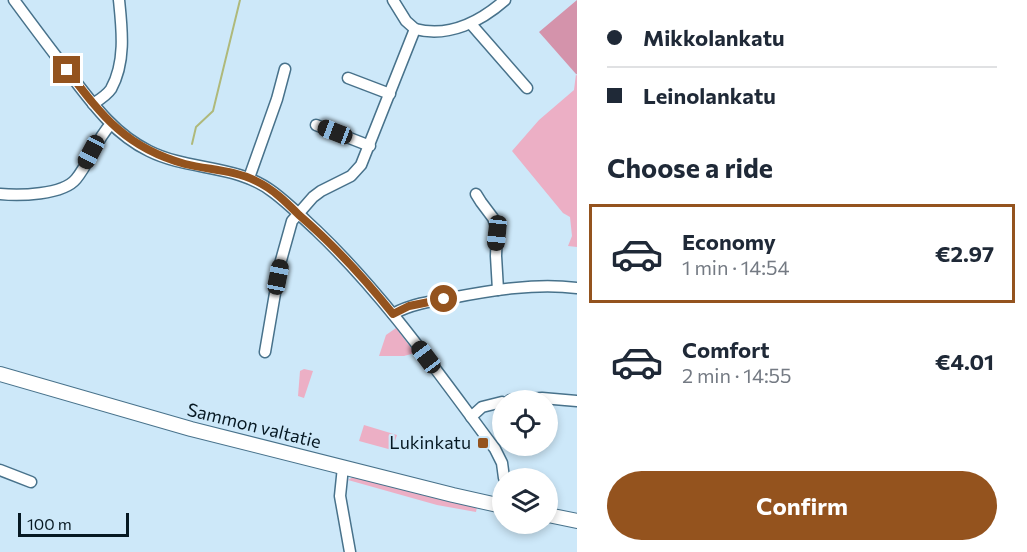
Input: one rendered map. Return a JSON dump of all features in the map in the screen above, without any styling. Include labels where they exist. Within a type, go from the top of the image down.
[{"type":"main road","name":"Sammon valtatie","points":[[0,374],[191,429],[484,503],[492,502]]},
{"type":"main road","points":[[558,517],[577,521]]},
{"type":"street","points":[[14,0],[93,104],[111,124],[131,140],[165,157],[249,178],[272,191],[298,213],[352,265],[393,314],[495,449],[503,468]]},
{"type":"street","points":[[93,104],[111,89],[118,66],[123,38],[118,0]]},
{"type":"street","points":[[393,0],[406,21],[416,29],[439,31],[471,24],[489,14],[505,0]]},
{"type":"street","points":[[471,24],[526,88]]},
{"type":"street","points":[[265,352],[280,264],[292,221],[321,190],[341,182],[355,173],[361,165],[416,29]]},
{"type":"street","points":[[249,178],[277,99],[285,69]]},
{"type":"street","points":[[348,78],[390,94]]},
{"type":"street","points":[[0,194],[34,193],[57,190],[71,185],[78,177],[98,138],[111,124]]},
{"type":"street","points":[[316,125],[370,146]]},
{"type":"street","points":[[476,194],[493,218],[497,229],[498,290]]},
{"type":"street","points":[[393,314],[409,306],[498,290],[541,286],[577,288]]},
{"type":"street","points":[[558,399],[577,401]]},
{"type":"street","points":[[471,417],[482,407],[492,404]]},
{"type":"street","points":[[343,467],[340,498],[350,552]]},
{"type":"street","points":[[0,471],[31,482]]},
{"type":"shaded area","points":[[577,0],[577,74],[576,74],[539,32]]},
{"type":"shaded area","points":[[576,74],[577,247],[568,246],[572,236],[570,217],[563,213],[512,151],[539,120],[574,90]]},
{"type":"shaded area","points":[[396,328],[415,353],[404,356],[379,356],[386,335]]},
{"type":"shaded area","points":[[304,369],[313,371],[304,398],[298,396],[300,371]]},
{"type":"shaded area","points":[[364,425],[397,435],[392,450],[359,441]]},
{"type":"shaded area","points":[[353,477],[477,507],[476,512],[437,505],[348,480]]},
{"type":"waterway","points":[[192,144],[196,127],[213,111],[240,0]]},
{"type":"place","name":"Lukinkatu","points":[[483,443]]},
{"type":"route","points":[[67,70],[115,128],[149,151],[186,164],[241,175],[272,191],[352,265],[393,314],[409,306],[444,299]]}]
